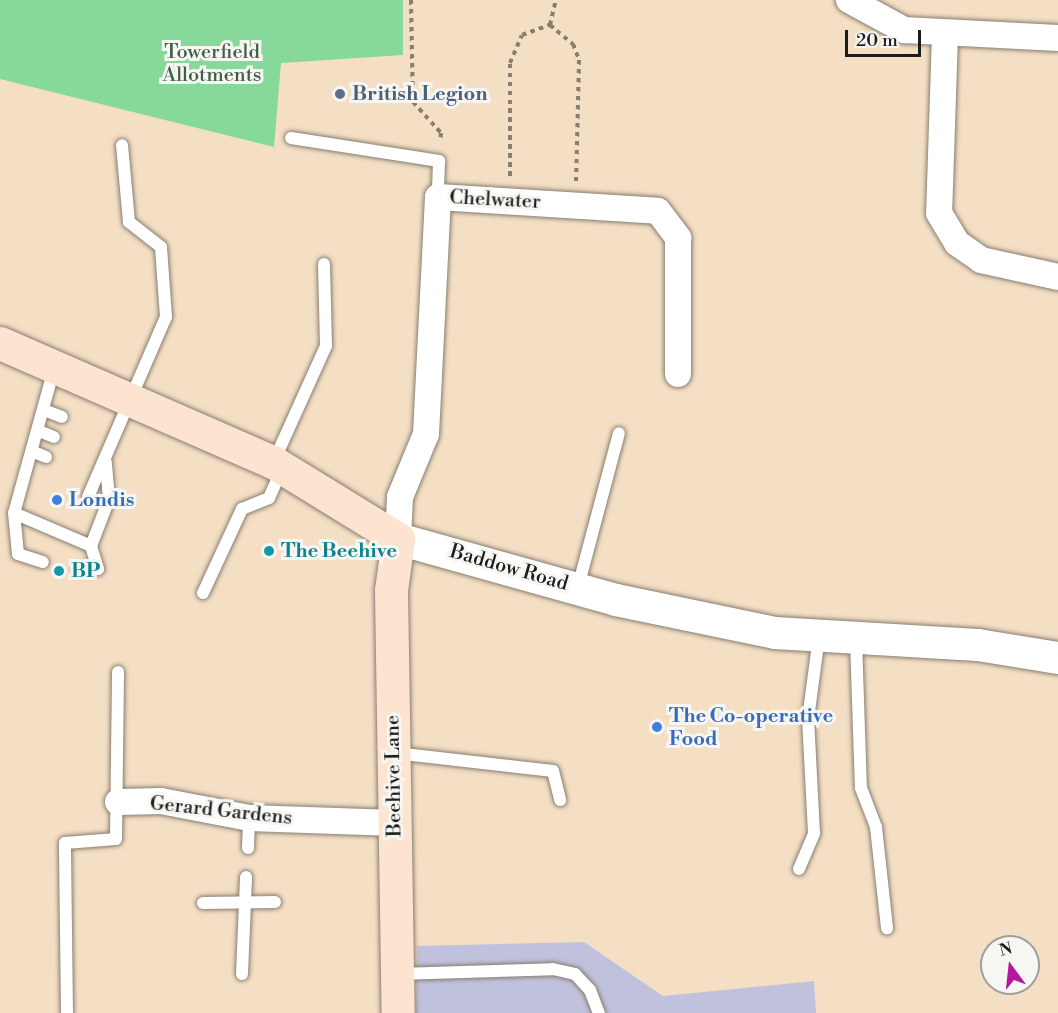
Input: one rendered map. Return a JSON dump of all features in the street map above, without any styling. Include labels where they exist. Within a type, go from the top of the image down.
[{"type":"main road","name":"Baddow Road","points":[[0,343],[278,465],[398,539]]},
{"type":"main road","name":"Beehive Lane","points":[[398,539],[392,565],[398,1013]]},
{"type":"street","points":[[849,0],[884,23],[945,35],[1058,38]]},
{"type":"street","points":[[945,35],[939,213],[957,243],[981,260],[1058,277]]},
{"type":"street","name":"Chelwater","points":[[398,539],[400,497],[426,435],[438,197],[658,211],[678,238],[678,374]]},
{"type":"street","name":"Baddow Road","points":[[398,539],[578,588],[764,631],[856,640],[978,645],[1058,658]]},
{"type":"street","name":"Gerard Gardens","points":[[118,802],[161,801],[249,818],[395,823]]},
{"type":"lane","points":[[291,138],[439,161],[438,197]]},
{"type":"lane","points":[[88,497],[110,438],[131,399],[166,317],[161,247],[129,222],[122,146]]},
{"type":"lane","points":[[202,593],[242,509],[269,498],[278,465],[326,346],[324,264]]},
{"type":"lane","points":[[43,562],[18,554],[14,513],[40,454],[39,430],[55,366]]},
{"type":"lane","points":[[44,410],[62,417]]},
{"type":"lane","points":[[39,430],[54,437]]},
{"type":"lane","points":[[578,588],[619,433]]},
{"type":"lane","points":[[91,546],[109,500],[102,459]]},
{"type":"lane","points":[[14,513],[73,533],[91,546],[98,569],[79,570]]},
{"type":"lane","points":[[799,869],[814,833],[808,719],[819,637]]},
{"type":"lane","points":[[856,640],[861,788],[876,827],[887,928]]},
{"type":"lane","points":[[67,1013],[65,843],[116,839],[118,672]]},
{"type":"lane","points":[[394,753],[553,771],[560,800]]},
{"type":"lane","points":[[248,848],[249,818]]},
{"type":"lane","points":[[242,974],[246,877]]},
{"type":"lane","points":[[203,903],[275,902]]},
{"type":"lane","points":[[397,974],[553,969],[575,974],[590,990],[599,1013]]},
{"type":"path","points":[[411,0],[413,102],[441,133],[439,161]]},
{"type":"path","points":[[550,25],[556,0]]},
{"type":"path","points":[[510,201],[510,63],[522,35],[550,25]]},
{"type":"path","points":[[550,25],[573,44],[579,60],[574,205]]},
{"type":"shaded area","points":[[584,942],[663,996],[814,981],[816,1013],[416,1013],[417,946]]},
{"type":"green space","name":"Towerfield Allotments","points":[[0,0],[403,0],[403,55],[281,63],[274,147],[0,79]]},
{"type":"place","name":"British Legion","points":[[340,94]]},
{"type":"place","name":"Londis","points":[[57,500]]},
{"type":"place","name":"The Beehive","points":[[269,551]]},
{"type":"place","name":"BP","points":[[59,571]]},
{"type":"place","name":"The Co-operative Food","points":[[657,727]]}]
